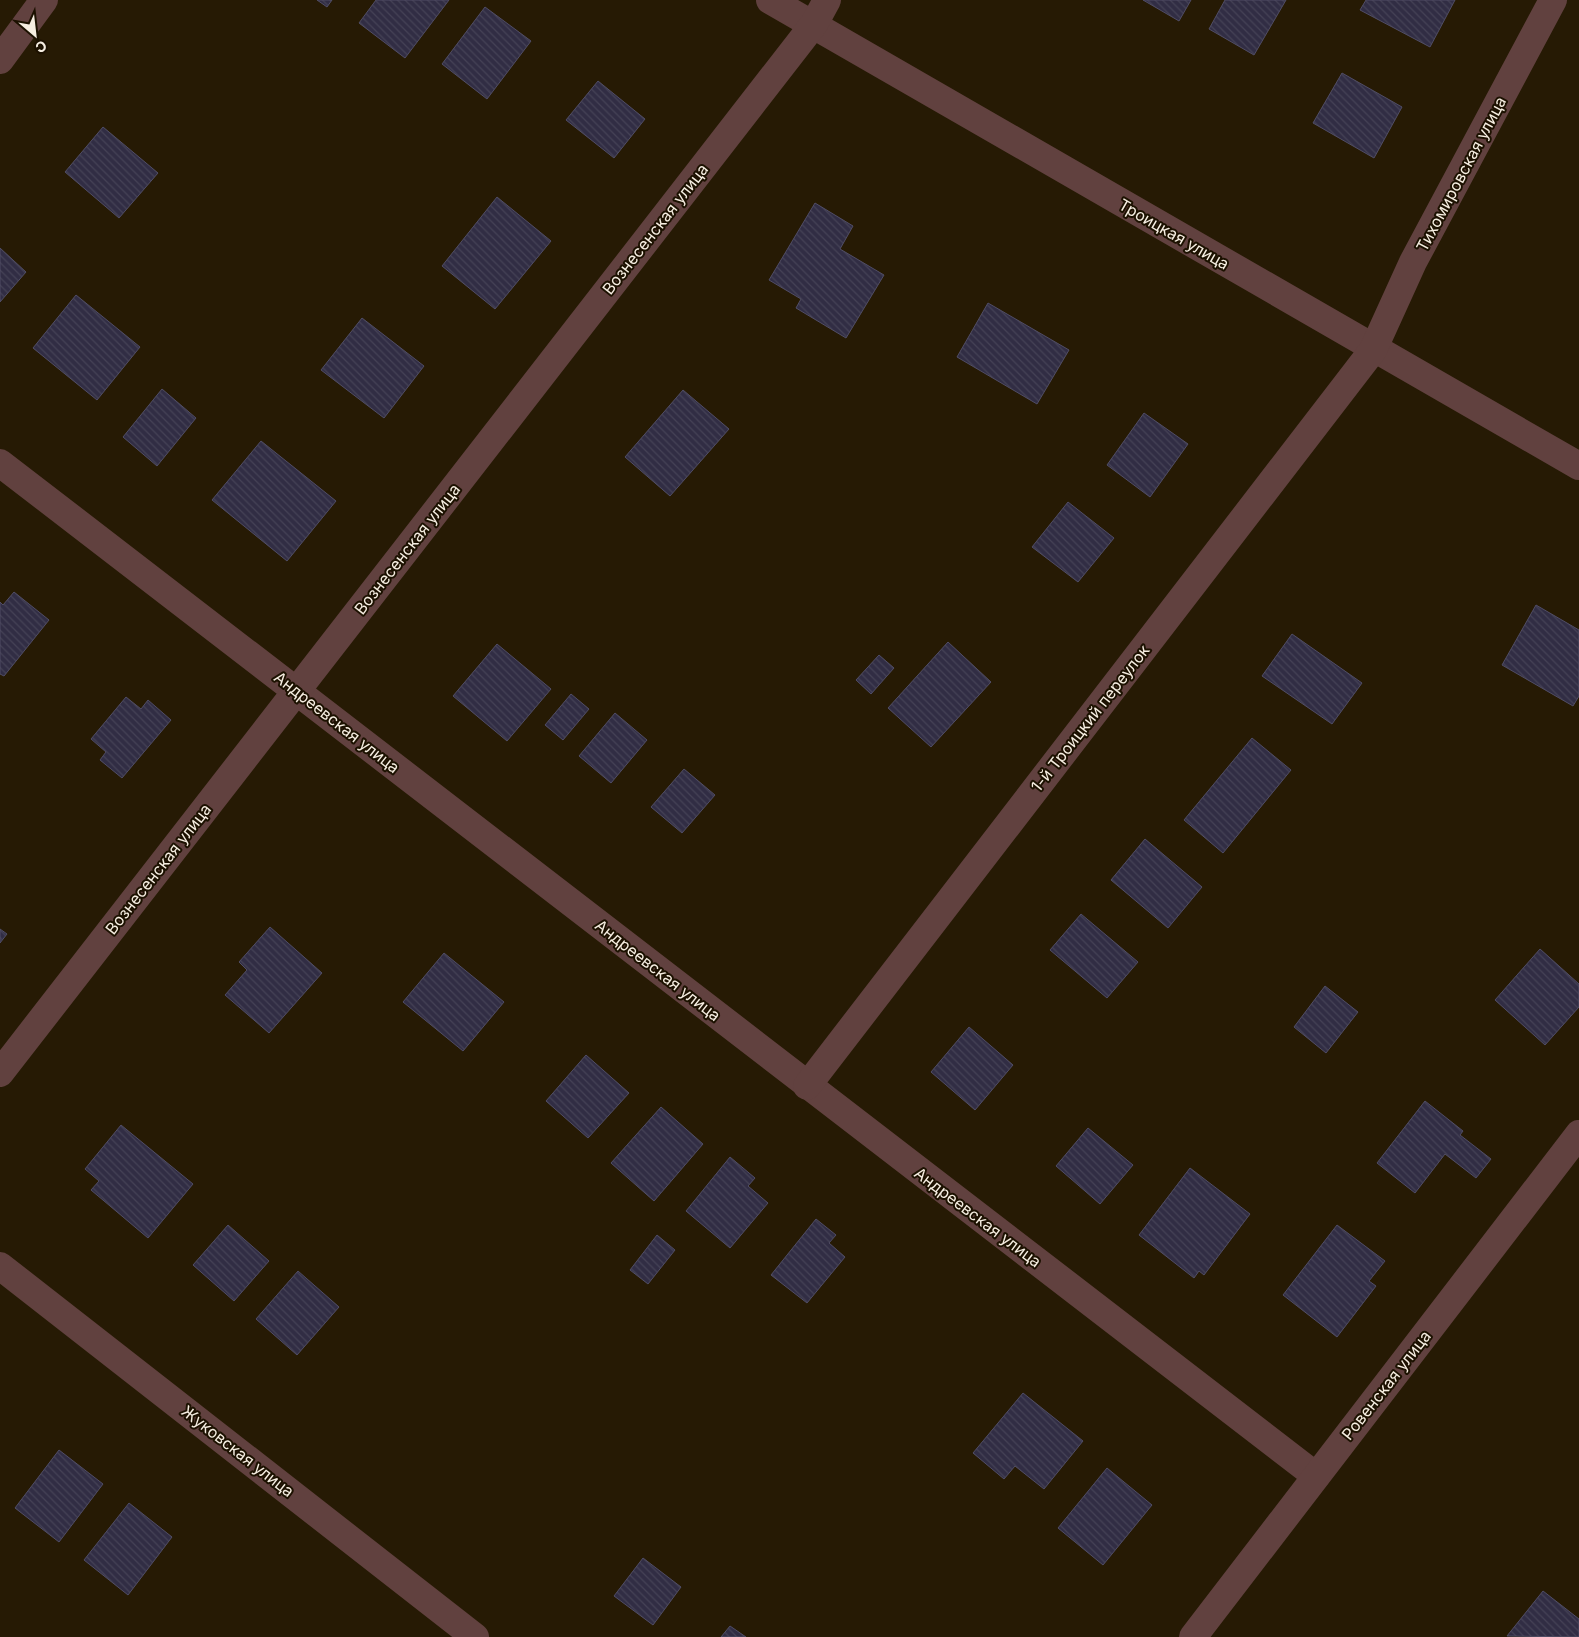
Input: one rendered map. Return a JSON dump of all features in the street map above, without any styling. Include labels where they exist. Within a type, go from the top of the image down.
[{"type":"street","points":[[0,60],[44,0]]},
{"type":"street","name":"Троицкая улица","points":[[770,0],[1373,350],[1579,466]]},
{"type":"street","name":"Вознесенская улица","points":[[0,1073],[814,24],[827,0]]},
{"type":"street","name":"Тихомировская улица","points":[[1373,350],[1413,262],[1553,0]]},
{"type":"street","name":"1-й Троицкий переулок","points":[[807,1086],[1373,350]]},
{"type":"street","name":"Андреевская улица","points":[[0,463],[1316,1476]]},
{"type":"street","name":"Ровенская улица","points":[[1193,1637],[1579,1134]]},
{"type":"street","name":"Жуковская улица","points":[[0,1266],[475,1637]]},
{"type":"building","points":[[317,0],[332,0],[327,7]]},
{"type":"building","points":[[376,0],[449,0],[405,58],[359,23]]},
{"type":"building","points":[[1143,0],[1191,0],[1179,21]]},
{"type":"building","points":[[1225,0],[1286,0],[1254,55],[1209,29]]},
{"type":"building","points":[[1366,0],[1455,0],[1430,47],[1360,10]]},
{"type":"building","points":[[485,7],[531,41],[487,99],[442,64]]},
{"type":"building","points":[[1342,73],[1402,107],[1374,158],[1313,123]]},
{"type":"building","points":[[598,81],[645,119],[614,158],[566,120]]},
{"type":"building","points":[[103,127],[158,173],[119,218],[65,172]]},
{"type":"building","points":[[497,197],[551,241],[495,309],[442,266]]},
{"type":"building","points":[[815,203],[853,226],[840,249],[884,275],[846,338],[796,308],[801,299],[769,280]]},
{"type":"building","points":[[0,248],[26,272],[0,302]]},
{"type":"building","points":[[76,295],[140,347],[97,400],[33,348]]},
{"type":"building","points":[[988,303],[1069,350],[1037,404],[957,357]]},
{"type":"building","points":[[362,318],[424,366],[384,418],[321,370]]},
{"type":"building","points":[[162,389],[196,418],[157,466],[123,437]]},
{"type":"building","points":[[683,390],[729,429],[670,496],[625,457]]},
{"type":"building","points":[[1144,413],[1188,444],[1150,497],[1107,465]]},
{"type":"building","points":[[261,441],[336,501],[287,561],[212,500]]},
{"type":"building","points":[[1068,502],[1114,538],[1078,582],[1032,547]]},
{"type":"building","points":[[14,592],[49,620],[4,676],[0,674],[0,602],[3,605]]},
{"type":"building","points":[[1536,605],[1579,630],[1579,696],[1573,706],[1502,665]]},
{"type":"building","points":[[1292,634],[1362,683],[1332,724],[1262,676]]},
{"type":"building","points":[[948,642],[991,682],[931,747],[888,708]]},
{"type":"building","points":[[497,644],[551,689],[507,741],[453,696]]},
{"type":"building","points":[[879,655],[894,668],[871,694],[856,680]]},
{"type":"building","points":[[571,694],[589,709],[563,740],[545,725]]},
{"type":"building","points":[[126,697],[141,709],[148,700],[171,720],[122,778],[100,760],[106,752],[91,739]]},
{"type":"building","points":[[615,713],[647,740],[611,783],[579,756]]},
{"type":"building","points":[[1252,738],[1291,770],[1223,853],[1184,820]]},
{"type":"building","points":[[684,769],[715,795],[682,833],[651,807]]},
{"type":"building","points":[[1145,839],[1202,887],[1168,928],[1111,880]]},
{"type":"building","points":[[1081,914],[1138,962],[1107,998],[1050,950]]},
{"type":"building","points":[[270,927],[322,973],[269,1033],[225,995],[247,970],[239,962]]},
{"type":"building","points":[[0,929],[7,934],[0,943]]},
{"type":"building","points":[[1540,949],[1579,984],[1579,1007],[1545,1045],[1495,1000]]},
{"type":"building","points":[[444,953],[504,1002],[463,1051],[403,1002]]},
{"type":"building","points":[[1325,986],[1358,1012],[1326,1053],[1294,1027]]},
{"type":"building","points":[[969,1027],[1013,1065],[975,1110],[931,1072]]},
{"type":"building","points":[[586,1055],[629,1093],[588,1138],[546,1101]]},
{"type":"building","points":[[1425,1101],[1463,1131],[1460,1135],[1491,1159],[1476,1178],[1445,1154],[1415,1193],[1377,1163]]},
{"type":"building","points":[[661,1107],[703,1144],[654,1201],[611,1163]]},
{"type":"building","points":[[121,1125],[193,1184],[148,1238],[91,1190],[99,1181],[85,1169]]},
{"type":"building","points":[[1088,1128],[1133,1165],[1100,1204],[1056,1166]]},
{"type":"building","points":[[730,1157],[755,1178],[748,1186],[768,1203],[730,1248],[686,1211]]},
{"type":"building","points":[[1190,1168],[1250,1214],[1204,1275],[1199,1271],[1194,1278],[1139,1235]]},
{"type":"building","points":[[816,1219],[836,1235],[829,1243],[845,1257],[807,1303],[771,1275]]},
{"type":"building","points":[[228,1225],[269,1261],[234,1301],[193,1265]]},
{"type":"building","points":[[1337,1225],[1385,1261],[1369,1281],[1376,1286],[1337,1337],[1283,1295]]},
{"type":"building","points":[[657,1235],[675,1250],[648,1284],[630,1270]]},
{"type":"building","points":[[298,1271],[339,1307],[297,1355],[256,1319]]},
{"type":"building","points":[[1023,1393],[1083,1441],[1044,1489],[1015,1466],[1004,1479],[973,1453]]},
{"type":"building","points":[[59,1450],[103,1484],[59,1542],[15,1508]]},
{"type":"building","points":[[1107,1468],[1152,1505],[1103,1565],[1058,1528]]},
{"type":"building","points":[[129,1503],[172,1537],[128,1595],[84,1560]]},
{"type":"building","points":[[643,1558],[681,1587],[653,1625],[614,1596]]},
{"type":"building","points":[[1543,1591],[1579,1619],[1579,1637],[1507,1636]]},
{"type":"building","points":[[730,1626],[746,1637],[721,1637]]}]
